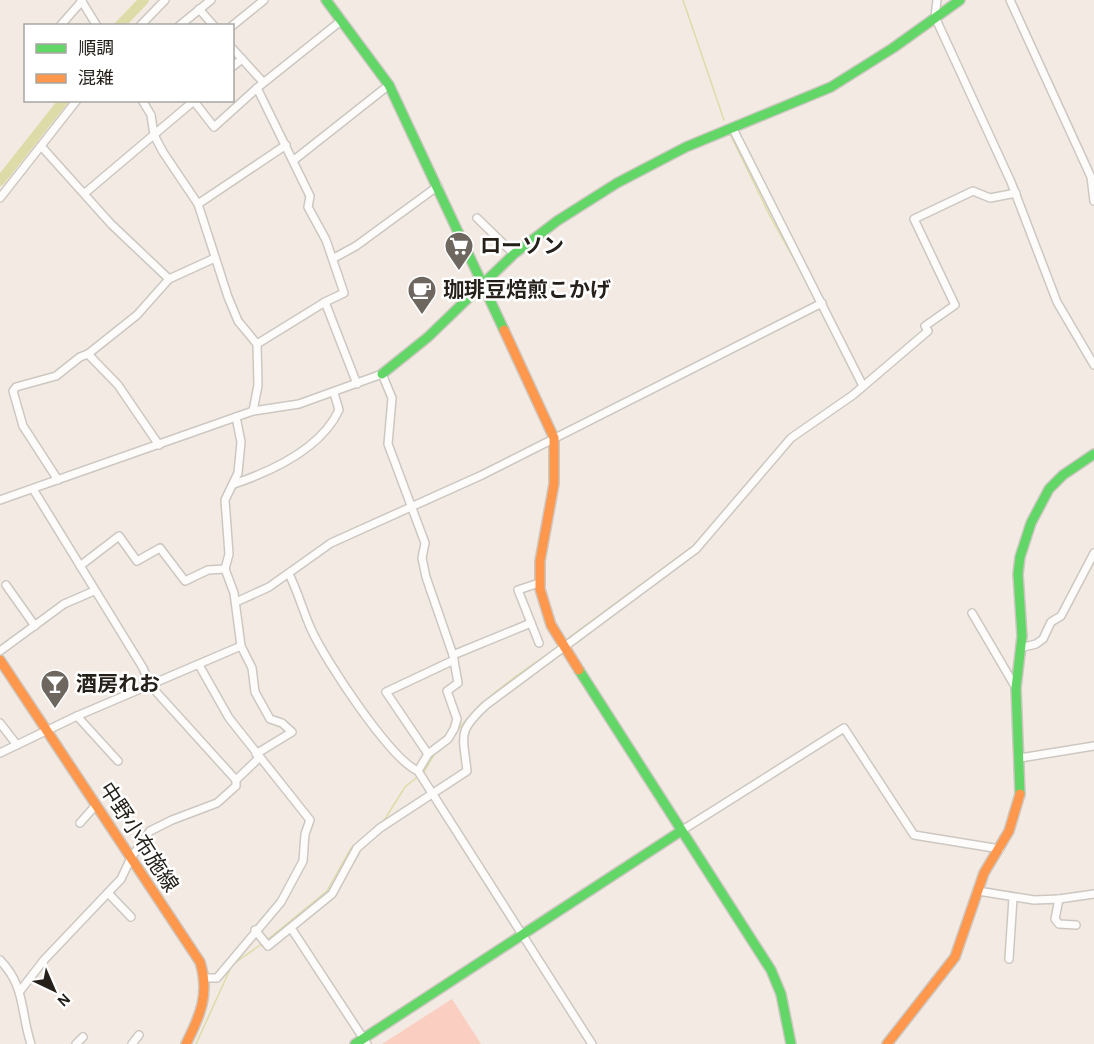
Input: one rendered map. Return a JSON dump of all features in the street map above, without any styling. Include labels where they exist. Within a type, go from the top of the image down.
[{"type":"street","points":[[142,24],[165,0]]},
{"type":"street","points":[[181,24],[211,0]]},
{"type":"street","points":[[234,24],[264,0]]},
{"type":"street","points":[[326,0],[389,84],[554,438],[556,463],[552,501],[540,555],[539,583],[544,609],[563,648],[771,970],[781,994],[791,1044]]},
{"type":"street","points":[[937,0],[935,16],[1016,193],[1057,302],[1094,365]]},
{"type":"street","points":[[0,500],[253,411],[299,404],[382,374],[428,337],[514,254],[557,221],[617,183],[686,147],[831,87],[893,48],[960,0]]},
{"type":"street","points":[[1010,0],[1092,176],[1094,201]]},
{"type":"street","points":[[62,24],[81,1],[96,24]]},
{"type":"street","points":[[200,9],[212,24]]},
{"type":"street","points":[[195,102],[214,127],[263,82],[342,20]]},
{"type":"street","points":[[234,50],[263,82]]},
{"type":"street","points":[[234,65],[242,59]]},
{"type":"street","points":[[294,160],[389,84]]},
{"type":"street","points":[[257,88],[310,196],[308,207],[334,258],[344,293],[325,302],[257,344]]},
{"type":"street","points":[[0,198],[75,102]]},
{"type":"street","points":[[143,102],[151,115],[154,135],[163,152],[198,204],[238,321],[257,344],[258,385],[253,411]]},
{"type":"street","points":[[85,193],[193,102]]},
{"type":"street","points":[[732,127],[863,386]]},
{"type":"street","points":[[198,204],[286,145]]},
{"type":"street","points":[[41,146],[111,224],[169,279]]},
{"type":"street","points":[[334,258],[356,246],[438,186]]},
{"type":"street","points":[[255,930],[268,946],[332,894],[357,848],[380,828],[467,771],[463,733],[467,722],[486,705],[696,549],[791,438],[863,386],[928,331],[925,326],[955,305],[914,219],[973,191],[990,198],[1016,193]]},
{"type":"street","points":[[477,219],[514,254]]},
{"type":"street","points":[[58,480],[23,426],[13,391],[16,387],[56,376],[100,347],[137,315],[169,279],[215,258]]},
{"type":"street","points":[[325,302],[357,384]]},
{"type":"street","points":[[236,602],[269,587],[331,543],[411,508],[822,303]]},
{"type":"street","points":[[88,354],[118,385],[159,445]]},
{"type":"street","points":[[382,374],[392,398],[388,444],[425,543],[422,558],[426,577],[454,657],[458,683],[447,691],[457,719],[448,739],[428,754],[418,771]]},
{"type":"street","points":[[234,484],[257,476],[316,440],[339,410],[334,393]]},
{"type":"street","points":[[236,417],[241,442],[238,473],[225,500],[229,554],[225,569],[236,602],[241,646],[252,668],[255,692],[270,719],[282,723],[292,732],[257,756],[236,780]]},
{"type":"street","points":[[892,1043],[955,957],[984,873],[1000,849],[1020,800],[1016,688],[1020,648],[1018,574],[1032,522],[1040,503],[1055,482],[1094,454]]},
{"type":"street","points":[[20,991],[44,960],[121,879],[131,858],[150,831],[217,803],[237,786],[236,780],[150,685],[143,668],[33,489]]},
{"type":"street","points":[[80,566],[119,536],[137,561],[160,548],[185,581],[208,570],[225,569]]},
{"type":"street","points":[[1020,648],[1036,644],[1043,639],[1051,622],[1061,615],[1094,553]]},
{"type":"street","points":[[289,574],[300,594],[312,630],[355,699],[377,730],[410,768],[418,771],[592,1044]]},
{"type":"street","points":[[539,583],[518,590],[539,643]]},
{"type":"street","points":[[6,585],[35,626]]},
{"type":"street","points":[[0,651],[64,604],[94,591]]},
{"type":"street","points":[[972,613],[1016,688]]},
{"type":"street","points":[[428,754],[386,692],[454,657],[531,623]]},
{"type":"street","points":[[0,753],[47,730],[241,646]]},
{"type":"street","name":"中野小布施線","points":[[0,660],[200,962],[206,978]]},
{"type":"street","points":[[186,1044],[205,1003],[206,978],[217,978],[255,930],[281,902],[303,861],[305,834],[310,820],[229,718],[199,665]]},
{"type":"street","points":[[77,717],[118,761]]},
{"type":"street","points":[[0,723],[17,745]]},
{"type":"street","points":[[291,928],[362,1042],[521,934],[844,728],[914,835],[1000,849]]},
{"type":"street","points":[[1020,758],[1094,746]]},
{"type":"street","points":[[80,823],[96,805]]},
{"type":"street","points":[[978,891],[1013,898],[1059,899],[1094,894]]},
{"type":"street","points":[[108,893],[131,917]]},
{"type":"street","points":[[1009,959],[1013,898]]},
{"type":"street","points":[[1059,899],[1055,919],[1059,924],[1076,925]]},
{"type":"street","points":[[0,960],[16,978],[31,1044]]},
{"type":"street","points":[[132,1044],[139,1035]]},
{"type":"street","points":[[76,1044],[83,1037]]},
{"type":"shaded area","points":[[452,999],[481,1044],[382,1044]]},
{"type":"waterway","points":[[121,24],[144,0]]},
{"type":"waterway","points":[[683,0],[724,120]]},
{"type":"waterway","points":[[0,181],[62,102]]},
{"type":"waterway","points":[[730,134],[771,218],[807,282]]},
{"type":"waterway","points":[[567,639],[693,546],[743,489]]},
{"type":"waterway","points":[[453,737],[463,723],[487,699],[556,648]]},
{"type":"waterway","points":[[424,772],[435,753],[450,741]]},
{"type":"waterway","points":[[383,822],[405,787],[416,778]]},
{"type":"waterway","points":[[267,940],[327,891],[351,848],[361,840]]},
{"type":"waterway","points":[[196,1044],[232,965],[263,943]]},
{"type":"traffic: fast","points":[[326,0],[389,85],[504,330]]},
{"type":"traffic: fast","points":[[382,374],[428,337],[514,254],[557,221],[617,183],[686,147],[831,87],[893,48],[960,0]]},
{"type":"traffic: fast","points":[[1020,794],[1016,688],[1022,636],[1018,574],[1020,557],[1031,523],[1049,489],[1063,475],[1094,454]]},
{"type":"traffic: fast","points":[[579,670],[771,970],[781,994],[791,1044]]},
{"type":"traffic: fast","points":[[355,1044],[681,831]]},
{"type":"traffic: slow","points":[[504,330],[554,438],[554,484],[540,561],[540,589],[551,625],[579,670]]},
{"type":"traffic: slow","points":[[0,660],[200,962],[204,995],[196,1024],[186,1044]]},
{"type":"traffic: slow","points":[[887,1044],[955,957],[984,873],[1009,831],[1020,794]]},
{"type":"place","name":"ローソン","points":[[459,272]]},
{"type":"place","name":"珈琲豆焙煎こかげ","points":[[422,316]]},
{"type":"place","name":"酒房れお","points":[[55,710]]}]
